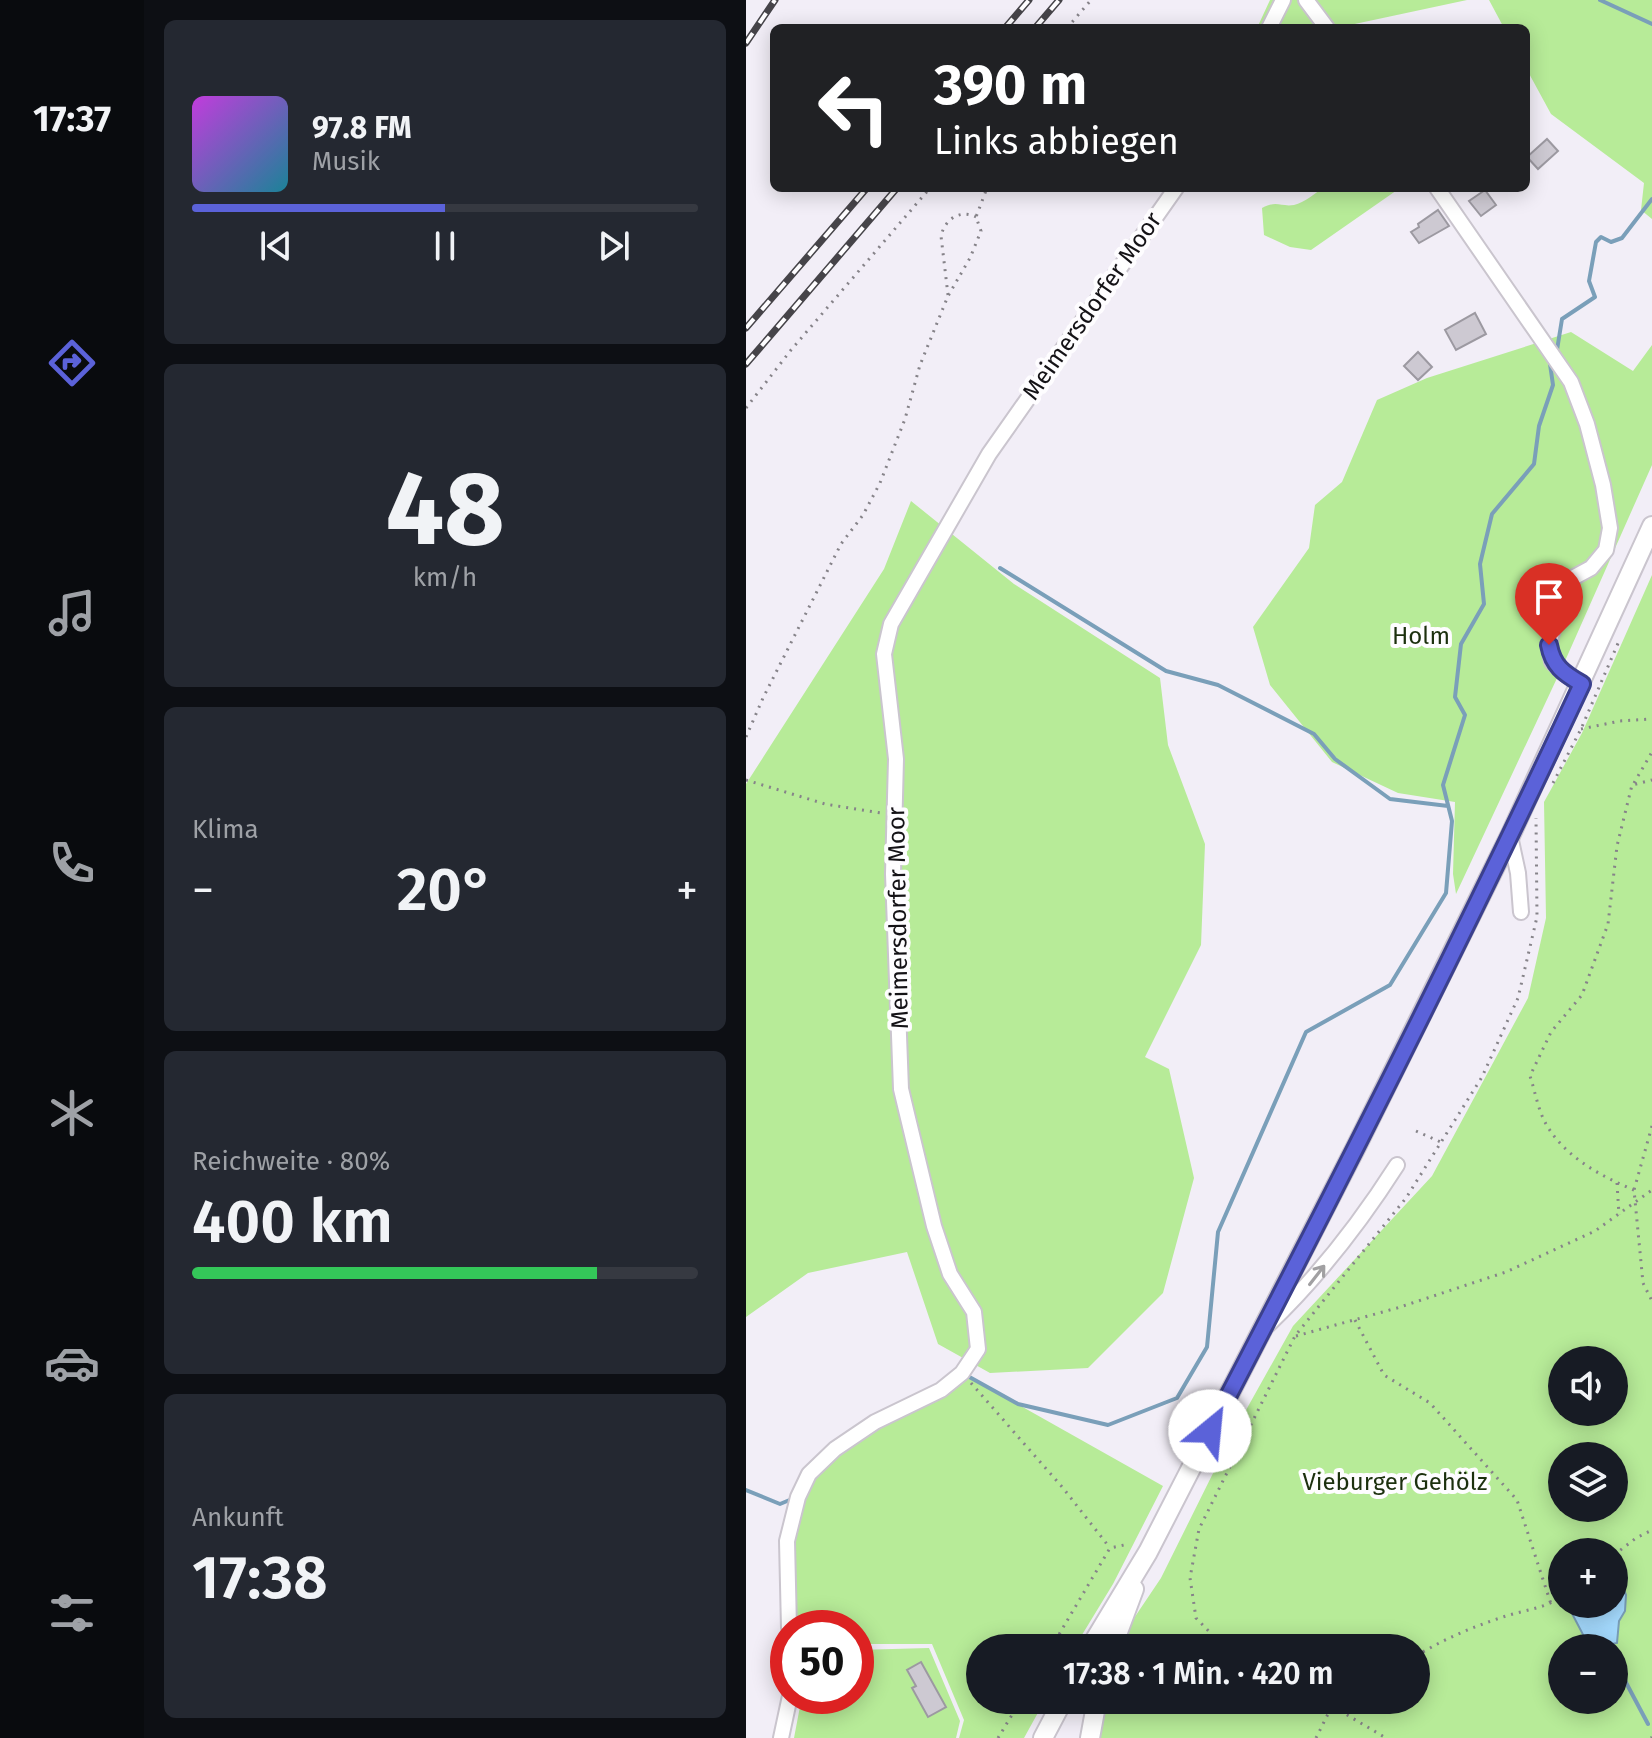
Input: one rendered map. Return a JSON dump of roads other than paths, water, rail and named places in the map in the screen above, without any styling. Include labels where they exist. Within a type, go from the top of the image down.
[{"type":"main road","points":[[1098,1634],[1148,1552],[1262,1331],[1510,836],[1652,526]]},
{"type":"main road","points":[[1117,1634],[1148,1552]]},
{"type":"main road","points":[[1043,1738],[1056,1714]]},
{"type":"main road","points":[[1090,1738],[1094,1714]]},
{"type":"street","points":[[1271,24],[1283,0]]},
{"type":"street","points":[[1306,0],[1324,24]]},
{"type":"street","name":"Meimersdorfer Moor","points":[[789,1610],[787,1541],[798,1497],[809,1474],[835,1449],[875,1422],[941,1390],[962,1373],[978,1349],[974,1312],[950,1274],[934,1226],[901,1089],[893,874],[896,759],[884,654],[891,624],[989,454],[1173,192]]},
{"type":"street","points":[[1440,192],[1571,382],[1587,424],[1603,485],[1610,528],[1606,550],[1598,560],[1591,568],[1567,581],[1549,645],[1552,662],[1582,684]]},
{"type":"street","points":[[1510,836],[1518,873],[1521,912]]},
{"type":"street","points":[[1262,1331],[1306,1288],[1381,1191],[1397,1165]]},
{"type":"street","points":[[781,1738],[786,1714]]},
{"type":"water","points":[[1574,1618],[1621,1618],[1618,1634],[1583,1634]]},
{"type":"waterway","points":[[1600,0],[1652,24]]},
{"type":"waterway","points":[[1557,350],[1562,319],[1595,297],[1589,281],[1596,242],[1601,237],[1611,242],[1622,238],[1652,199]]},
{"type":"waterway","points":[[964,1374],[1018,1404],[1108,1425],[1177,1398],[1207,1347],[1218,1232],[1306,1032],[1390,985],[1446,893],[1452,821],[1443,785],[1465,715],[1455,697],[1461,644],[1484,604],[1480,564],[1492,514],[1534,464],[1539,426],[1553,385],[1550,364]]},
{"type":"waterway","points":[[1000,568],[1166,671],[1218,685],[1314,734],[1335,759],[1390,799],[1448,806]]},
{"type":"waterway","points":[[746,1490],[780,1504],[792,1499]]},
{"type":"waterway","points":[[1628,1686],[1648,1724]]},
{"type":"railway","points":[[746,43],[775,0]]},
{"type":"railway","points":[[1008,24],[1029,0]]},
{"type":"railway","points":[[1038,24],[1059,0]]},
{"type":"railway","points":[[746,328],[864,192]]},
{"type":"railway","points":[[746,364],[894,192]]},
{"type":"park label","name":"Holm","points":[[1421,636]]},
{"type":"park label","name":"Vieburger Gehölz","points":[[1395,1482]]}]
